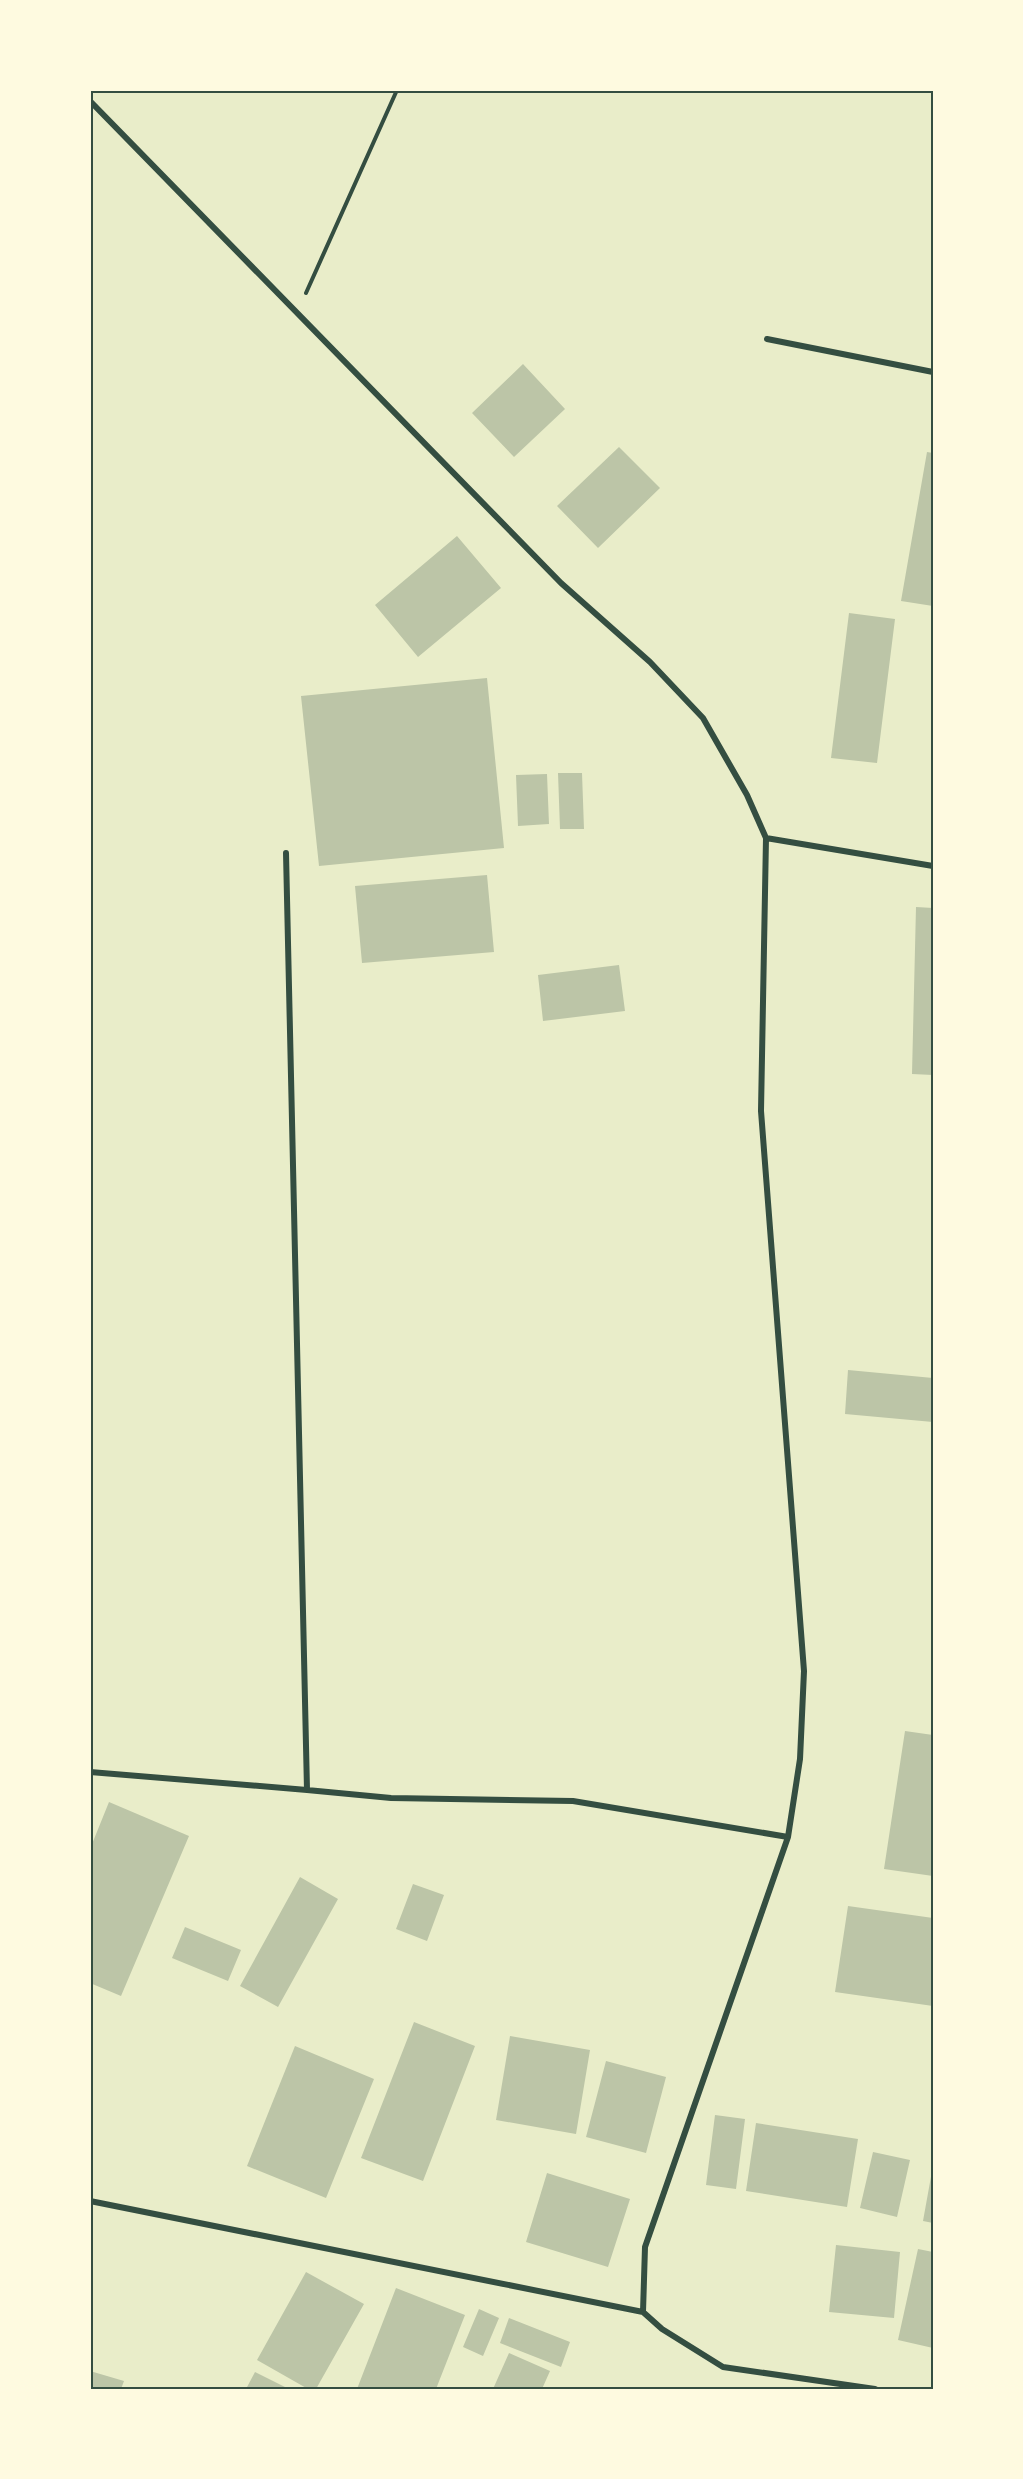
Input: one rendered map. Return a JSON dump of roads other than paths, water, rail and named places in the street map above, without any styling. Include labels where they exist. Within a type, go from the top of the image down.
[{"type":"street","points":[[90,101],[561,583],[650,662],[703,718],[747,795],[766,838],[761,1111],[804,1671],[800,1759],[788,1837],[645,2247],[644,2312]]},
{"type":"street","points":[[767,339],[933,372]]},
{"type":"street","points":[[766,838],[933,866]]},
{"type":"street","points":[[286,853],[307,1791]]},
{"type":"street","points":[[90,1772],[391,1798],[573,1801],[788,1837]]},
{"type":"street","points":[[90,2201],[644,2312],[662,2329],[723,2367],[875,2389]]}]
